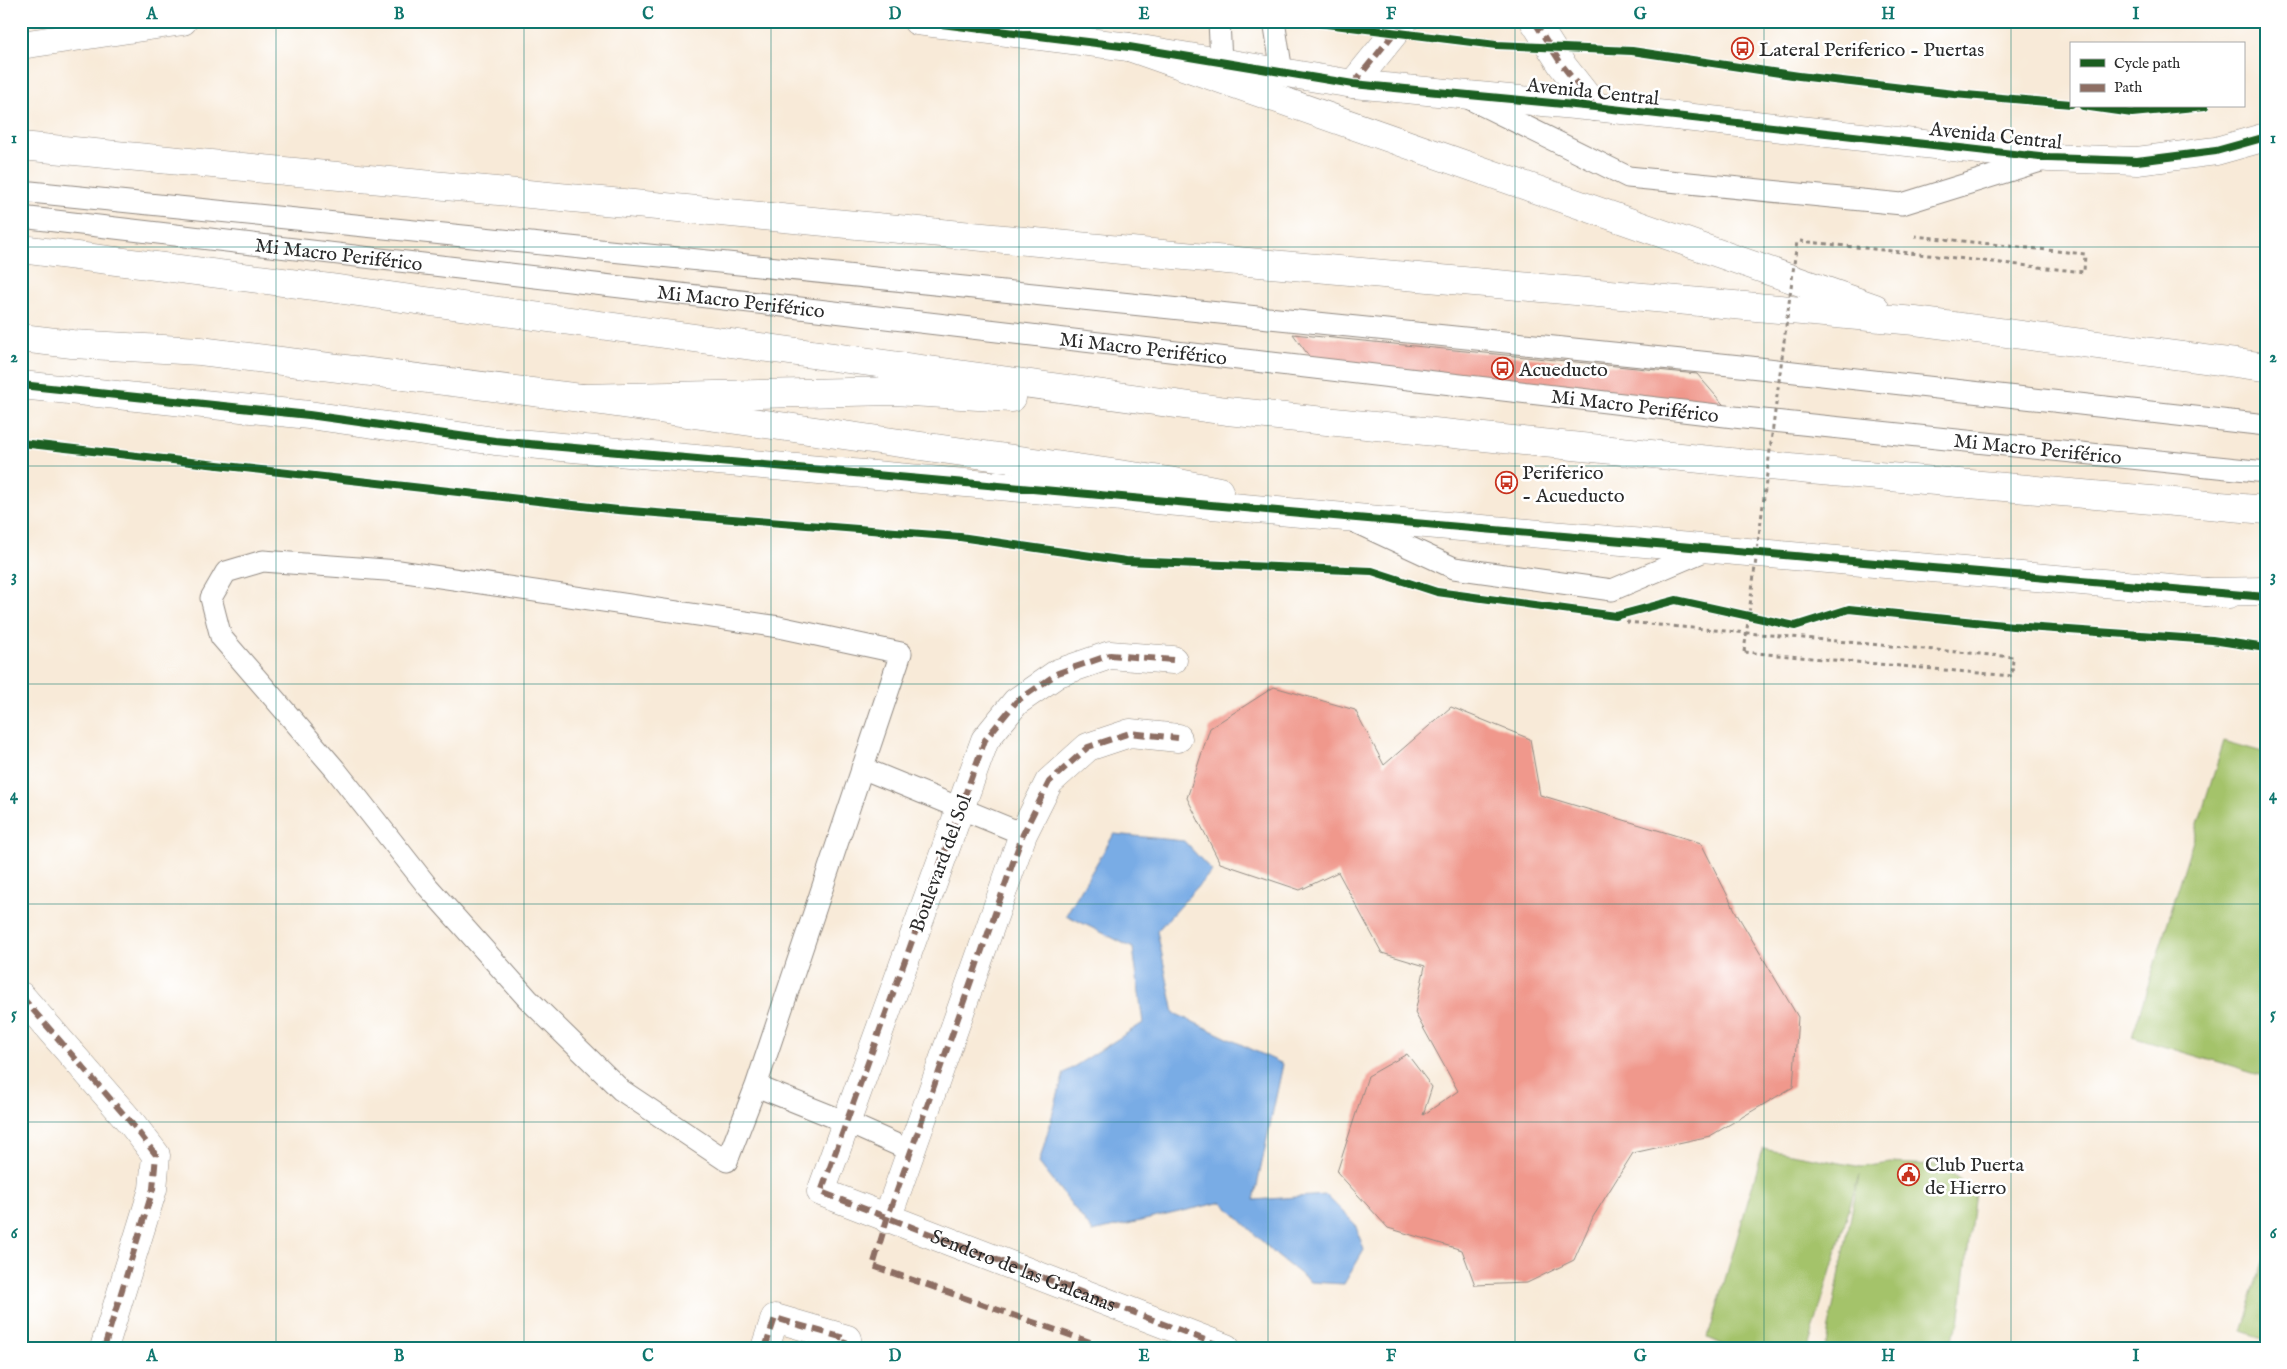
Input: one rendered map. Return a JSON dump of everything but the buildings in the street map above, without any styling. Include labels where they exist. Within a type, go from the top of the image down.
[{"type":"main road","points":[[21,45],[183,21]]},
{"type":"main road","name":"Avenida Central","points":[[917,21],[1130,47],[1353,84],[1595,107],[2049,158],[2137,161],[2216,151],[2266,137]]},
{"type":"main road","points":[[1353,84],[1404,21]]},
{"type":"main road","points":[[1534,21],[1562,65],[1595,107]]},
{"type":"main road","points":[[1130,47],[1914,321]]},
{"type":"main road","points":[[21,146],[1248,262],[1914,321],[2266,366]]},
{"type":"main road","points":[[21,249],[350,291],[1227,411],[1810,470],[2266,510]]},
{"type":"main road","points":[[21,338],[72,344],[200,351],[581,398],[1169,481],[1345,518]]},
{"type":"main road","points":[[21,385],[309,416],[495,441],[1345,518],[2266,597]]},
{"type":"main road","points":[[581,398],[894,391],[1227,411]]},
{"type":"main road","points":[[2206,592],[2266,591]]},
{"type":"main road","name":"Boulevard del Sol","points":[[821,1192],[986,740],[1016,702],[1058,673],[1110,655],[1173,660]]},
{"type":"main road","points":[[888,1219],[1023,834],[1049,782],[1088,747],[1130,733],[1178,738]]},
{"type":"main road","points":[[21,996],[134,1124],[156,1156],[153,1189],[104,1348]]},
{"type":"main road","name":"Sendero de las Galeanas","points":[[821,1192],[1226,1348]]},
{"type":"main road","points":[[764,1348],[775,1318],[847,1339],[844,1348]]},
{"type":"lane","points":[[1218,21],[1221,62]]},
{"type":"lane","points":[[1274,21],[1282,72]]},
{"type":"lane","points":[[1462,95],[1628,177],[1902,204],[2049,158]]},
{"type":"lane","name":"Mi Macro Periférico","points":[[21,191],[1750,367],[2266,425]]},
{"type":"lane","name":"Mi Macro Periférico","points":[[21,217],[1734,417],[2266,472]]},
{"type":"lane","points":[[1345,518],[1454,568],[1612,590],[1709,549]]},
{"type":"lane","points":[[263,561],[399,571],[779,627],[901,653],[756,1086],[727,1161],[621,1090],[528,999],[428,886],[335,769],[222,637],[211,598],[226,572],[263,561]]},
{"type":"lane","points":[[862,768],[960,810],[1023,834]]},
{"type":"lane","points":[[756,1086],[846,1122],[911,1151]]},
{"type":"path","points":[[1620,621],[2013,657],[2012,676],[1744,652],[1797,241],[2084,272],[2085,254],[1912,236]]},
{"type":"path","points":[[1740,614],[1759,618]]},
{"type":"green space","points":[[2224,741],[2266,753],[2266,1077],[2132,1037]]},
{"type":"green space","points":[[1763,1149],[1862,1167],[1890,1163],[1939,1165],[1975,1191],[1959,1324],[1947,1348],[1825,1348],[1859,1175],[1808,1348],[1731,1348],[1708,1338]]},
{"type":"green space","points":[[2266,1256],[2266,1339],[2242,1331]]},
{"type":"water","points":[[1114,834],[1184,841],[1212,871],[1157,931],[1174,1013],[1283,1064],[1254,1200],[1326,1195],[1355,1224],[1364,1250],[1344,1284],[1310,1282],[1276,1255],[1222,1202],[1093,1232],[1039,1163],[1064,1073],[1143,1023],[1133,948],[1066,915]]},
{"type":"marked path","points":[[1353,84],[1404,21]]},
{"type":"marked path","points":[[1534,21],[1562,65],[1595,107]]},
{"type":"marked path","points":[[1173,660],[1110,655],[1058,673],[1016,702],[985,740],[821,1192],[1226,1348]]},
{"type":"marked path","points":[[1107,1348],[873,1266],[887,1219],[1023,834],[1049,782],[1088,747],[1130,733],[1178,738]]},
{"type":"marked path","points":[[21,996],[133,1125],[156,1155],[153,1189],[104,1348]]},
{"type":"marked path","points":[[765,1348],[775,1318],[847,1339],[844,1348]]},
{"type":"cycle path","points":[[917,21],[1129,47],[1353,84],[1595,107],[2049,158],[2137,161],[2216,151],[2266,137]]},
{"type":"cycle path","points":[[1302,21],[1496,45],[1632,51],[1799,76],[1954,94],[2070,104]]},
{"type":"cycle path","points":[[2097,108],[2132,113],[2184,108]]},
{"type":"cycle path","points":[[21,385],[309,415],[495,441],[2266,597]]},
{"type":"cycle path","points":[[21,443],[618,510],[960,537],[1126,561],[1372,571],[1437,592],[1616,616],[1676,600],[1795,626],[1849,609],[2013,626],[2212,640],[2266,648]]},
{"type":"place","name":"Lateral Periferico - Puertas","points":[[1743,49]]},
{"type":"place","name":"Acueducto","points":[[1503,369]]},
{"type":"place","name":"Periferico - Acueducto","points":[[1506,483]]},
{"type":"place","name":"Club Puerta de Hierro","points":[[1909,1175]]}]
